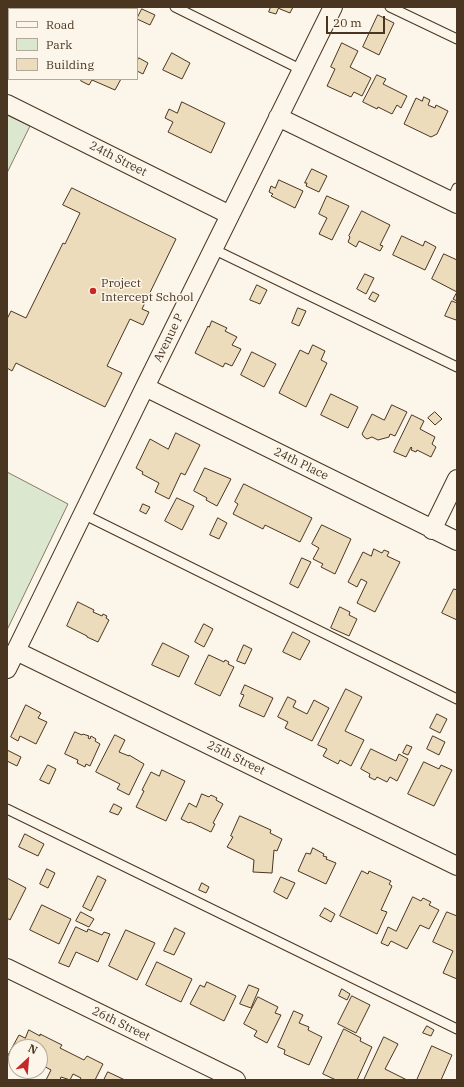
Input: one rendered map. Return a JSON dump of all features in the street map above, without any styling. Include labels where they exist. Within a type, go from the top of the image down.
[{"type":"street","name":"Avenue P","points":[[7,669],[333,7]]},
{"type":"street","name":"24th Street","points":[[7,104],[230,215]]},
{"type":"street","points":[[278,117],[455,197]]},
{"type":"street","name":"24th Place","points":[[145,387],[432,530],[457,541]]},
{"type":"street","points":[[432,530],[457,479]]},
{"type":"street","name":"25th Street","points":[[16,651],[457,866]]},
{"type":"street","name":"26th Street","points":[[7,968],[236,1080]]},
{"type":"lane","points":[[175,7],[302,70]]},
{"type":"lane","points":[[390,7],[457,39]]},
{"type":"lane","points":[[213,248],[457,367]]},
{"type":"lane","points":[[83,514],[457,699]]},
{"type":"lane","points":[[7,809],[457,1029]]},
{"type":"green space","points":[[7,115],[30,126],[7,173]]},
{"type":"green space","points":[[7,472],[68,504],[7,630]]},
{"type":"building","points":[[271,7],[279,7],[276,14],[269,12]]},
{"type":"building","points":[[280,7],[293,7],[290,13],[280,9]]},
{"type":"building","points":[[142,9],[155,15],[150,25],[138,19]]},
{"type":"building","points":[[378,15],[394,23],[379,55],[363,47]]},
{"type":"building","points":[[342,43],[358,51],[350,67],[371,78],[362,96],[354,92],[351,97],[327,86],[335,69],[331,67]]},
{"type":"building","points":[[172,53],[190,63],[182,79],[163,70]]},
{"type":"building","points":[[139,58],[148,63],[143,74],[138,72]]},
{"type":"building","points":[[377,75],[386,79],[383,84],[407,96],[401,108],[397,105],[392,114],[363,102]]},
{"type":"building","points":[[82,80],[92,80],[89,85]]},
{"type":"building","points":[[92,80],[120,80],[115,90]]},
{"type":"building","points":[[424,97],[430,100],[428,105],[435,108],[436,105],[448,111],[437,134],[431,137],[404,124],[416,98],[422,101]]},
{"type":"building","points":[[182,102],[225,123],[211,153],[168,132],[173,122],[165,118],[169,109],[177,113]]},
{"type":"building","points":[[312,169],[327,176],[319,192],[306,186],[307,183],[305,183]]},
{"type":"building","points":[[279,180],[303,191],[295,208],[271,196],[273,194],[269,192],[271,186],[275,188]]},
{"type":"building","points":[[72,188],[176,239],[142,309],[149,312],[143,325],[130,319],[107,366],[122,373],[105,407],[16,363],[12,371],[7,368],[7,319],[11,311],[26,318],[63,243],[65,244],[80,213],[63,205]]},
{"type":"building","points":[[327,196],[349,206],[332,240],[319,234],[327,218],[319,214]]},
{"type":"building","points":[[362,211],[390,225],[380,245],[383,246],[380,251],[359,241],[356,247],[348,242],[349,236]]},
{"type":"building","points":[[402,236],[423,246],[425,241],[436,247],[425,270],[393,255]]},
{"type":"building","points":[[444,254],[457,260],[457,292],[432,279]]},
{"type":"building","points":[[365,274],[374,278],[366,294],[357,289]]},
{"type":"building","points":[[257,285],[267,290],[260,304],[250,300]]},
{"type":"building","points":[[373,292],[379,295],[375,302],[369,299]]},
{"type":"building","points":[[457,292],[457,301],[453,299]]},
{"type":"building","points":[[452,301],[457,303],[456,320],[445,316]]},
{"type":"building","points":[[298,308],[306,311],[299,326],[292,323]]},
{"type":"building","points":[[212,321],[227,328],[225,331],[237,337],[232,345],[241,349],[232,366],[225,363],[223,367],[195,353]]},
{"type":"building","points":[[313,345],[325,351],[321,360],[327,363],[306,407],[279,393],[300,350],[308,354]]},
{"type":"building","points":[[252,352],[276,364],[264,387],[241,375]]},
{"type":"building","points":[[331,394],[358,407],[348,428],[321,415]]},
{"type":"building","points":[[392,405],[407,412],[395,436],[390,434],[389,437],[378,440],[372,437],[367,439],[364,437],[362,434],[372,414],[384,420]]},
{"type":"building","points":[[435,412],[442,419],[435,425],[428,418]]},
{"type":"building","points":[[412,415],[424,421],[420,429],[435,437],[432,444],[436,447],[431,457],[417,450],[416,452],[411,450],[411,447],[406,457],[394,452]]},
{"type":"building","points":[[176,433],[200,445],[185,475],[181,473],[169,499],[155,492],[159,483],[142,474],[143,472],[136,468],[150,439],[168,449]]},
{"type":"building","points":[[205,468],[231,479],[217,506],[206,500],[207,498],[194,491]]},
{"type":"building","points":[[244,484],[312,518],[300,542],[265,525],[263,529],[233,514],[238,504],[235,502]]},
{"type":"building","points":[[177,498],[194,506],[182,530],[165,521]]},
{"type":"building","points":[[143,504],[150,507],[146,514],[140,511]]},
{"type":"building","points":[[218,518],[227,523],[219,539],[210,535]]},
{"type":"building","points":[[322,525],[351,539],[335,574],[321,567],[323,564],[313,559],[319,548],[312,544]]},
{"type":"building","points":[[374,549],[382,553],[384,550],[389,552],[387,556],[400,562],[375,612],[357,603],[367,582],[361,579],[357,587],[348,582],[363,552],[371,556]]},
{"type":"building","points":[[302,558],[311,562],[298,588],[290,584]]},
{"type":"building","points":[[454,589],[457,590],[457,620],[442,613]]},
{"type":"building","points":[[78,602],[94,610],[93,612],[102,616],[103,614],[107,616],[106,618],[109,620],[98,642],[67,626]]},
{"type":"building","points":[[340,607],[350,612],[349,615],[357,619],[349,636],[331,628]]},
{"type":"building","points":[[204,624],[213,629],[204,647],[195,642]]},
{"type":"building","points":[[293,632],[310,641],[300,660],[283,652]]},
{"type":"building","points":[[163,643],[189,656],[179,677],[152,665]]},
{"type":"building","points":[[244,645],[252,649],[245,664],[237,661]]},
{"type":"building","points":[[209,655],[224,662],[225,660],[229,662],[228,664],[234,667],[220,696],[195,684]]},
{"type":"building","points":[[245,685],[273,698],[264,717],[239,706],[244,695],[241,694]]},
{"type":"building","points":[[346,689],[362,697],[345,731],[364,740],[351,766],[340,760],[338,764],[323,756],[327,749],[318,745]]},
{"type":"building","points":[[288,697],[296,701],[293,707],[307,714],[314,700],[329,708],[312,741],[285,728],[288,722],[278,717]]},
{"type":"building","points":[[26,705],[41,713],[38,718],[47,722],[36,744],[20,736],[18,741],[11,737]]},
{"type":"building","points":[[437,714],[447,719],[440,733],[430,728]]},
{"type":"building","points":[[75,732],[89,736],[88,738],[90,739],[91,736],[100,744],[90,766],[86,764],[85,767],[77,763],[78,760],[65,754]]},
{"type":"building","points":[[115,735],[125,740],[119,752],[129,755],[144,764],[129,795],[117,789],[120,784],[96,772]]},
{"type":"building","points":[[433,736],[445,742],[439,755],[427,749]]},
{"type":"building","points":[[407,745],[412,747],[408,755],[403,753]]},
{"type":"building","points":[[371,749],[396,761],[399,754],[408,759],[397,781],[390,777],[387,782],[377,777],[375,780],[369,777],[370,774],[361,769]]},
{"type":"building","points":[[7,750],[21,757],[17,766],[7,761]]},
{"type":"building","points":[[424,762],[439,769],[441,765],[452,770],[434,806],[408,794]]},
{"type":"building","points":[[48,765],[56,769],[49,784],[40,780]]},
{"type":"building","points":[[162,770],[185,781],[166,821],[136,807],[151,772],[159,776]]},
{"type":"building","points":[[202,794],[209,797],[211,795],[223,804],[213,823],[215,824],[211,832],[181,819],[189,803],[196,807]]},
{"type":"building","points":[[114,804],[122,808],[118,815],[110,812]]},
{"type":"building","points":[[240,816],[271,830],[270,833],[282,839],[277,851],[274,850],[272,873],[253,872],[254,860],[227,847],[233,837],[231,836]]},
{"type":"building","points":[[25,834],[44,844],[38,856],[19,847]]},
{"type":"building","points":[[313,848],[324,854],[323,856],[327,857],[326,859],[336,863],[326,884],[298,871],[306,853],[310,854]]},
{"type":"building","points":[[47,869],[55,873],[48,888],[40,884]]},
{"type":"building","points":[[362,871],[368,874],[369,871],[391,881],[389,884],[392,886],[381,910],[387,912],[377,934],[340,916]]},
{"type":"building","points":[[98,876],[106,880],[91,911],[83,907]]},
{"type":"building","points":[[281,877],[295,883],[287,899],[274,892]]},
{"type":"building","points":[[7,878],[26,888],[10,920],[7,918]]},
{"type":"building","points":[[202,883],[209,887],[206,893],[199,890]]},
{"type":"building","points":[[413,897],[421,901],[423,898],[431,902],[429,905],[439,910],[429,929],[420,925],[407,949],[391,941],[388,946],[381,943],[388,927],[396,931]]},
{"type":"building","points":[[42,905],[71,919],[59,944],[30,930]]},
{"type":"building","points":[[325,908],[335,914],[331,922],[320,916]]},
{"type":"building","points":[[81,912],[94,919],[89,927],[76,921]]},
{"type":"building","points":[[447,912],[457,916],[457,979],[443,973],[453,951],[433,942]]},
{"type":"building","points":[[76,927],[87,932],[88,929],[102,935],[104,932],[110,934],[98,962],[76,952],[69,967],[59,963]]},
{"type":"building","points":[[175,928],[185,933],[174,955],[164,951]]},
{"type":"building","points":[[126,930],[155,943],[137,980],[109,966]]},
{"type":"building","points":[[157,962],[192,979],[181,1002],[146,985]]},
{"type":"building","points":[[207,982],[236,996],[224,1021],[190,1004],[200,985],[204,987]]},
{"type":"building","points":[[249,985],[259,989],[251,1008],[240,1004]]},
{"type":"building","points":[[342,989],[350,994],[347,1000],[339,996]]},
{"type":"building","points":[[352,996],[370,1005],[356,1033],[338,1024]]},
{"type":"building","points":[[258,997],[278,1007],[275,1013],[281,1015],[267,1043],[254,1036],[257,1031],[244,1024]]},
{"type":"building","points":[[294,1011],[303,1015],[299,1023],[309,1027],[308,1030],[322,1037],[309,1065],[284,1054],[285,1050],[278,1047]]},
{"type":"building","points":[[427,1026],[434,1030],[431,1036],[423,1033]]},
{"type":"building","points":[[344,1029],[361,1038],[360,1041],[372,1047],[357,1080],[336,1080],[323,1074]]},
{"type":"building","points":[[29,1030],[62,1045],[60,1048],[84,1060],[87,1056],[103,1064],[95,1080],[80,1080],[81,1078],[73,1074],[70,1080],[61,1077],[60,1080],[46,1080],[48,1079],[51,1070],[48,1068],[48,1039],[17,1039],[19,1035],[25,1038]]},
{"type":"building","points":[[384,1037],[398,1044],[385,1069],[407,1080],[364,1080]]},
{"type":"building","points":[[432,1046],[452,1055],[441,1080],[417,1080]]},
{"type":"building","points":[[108,1072],[125,1080],[104,1080]]},
{"type":"place","name":"Project Intercept School","points":[[93,291]]}]
